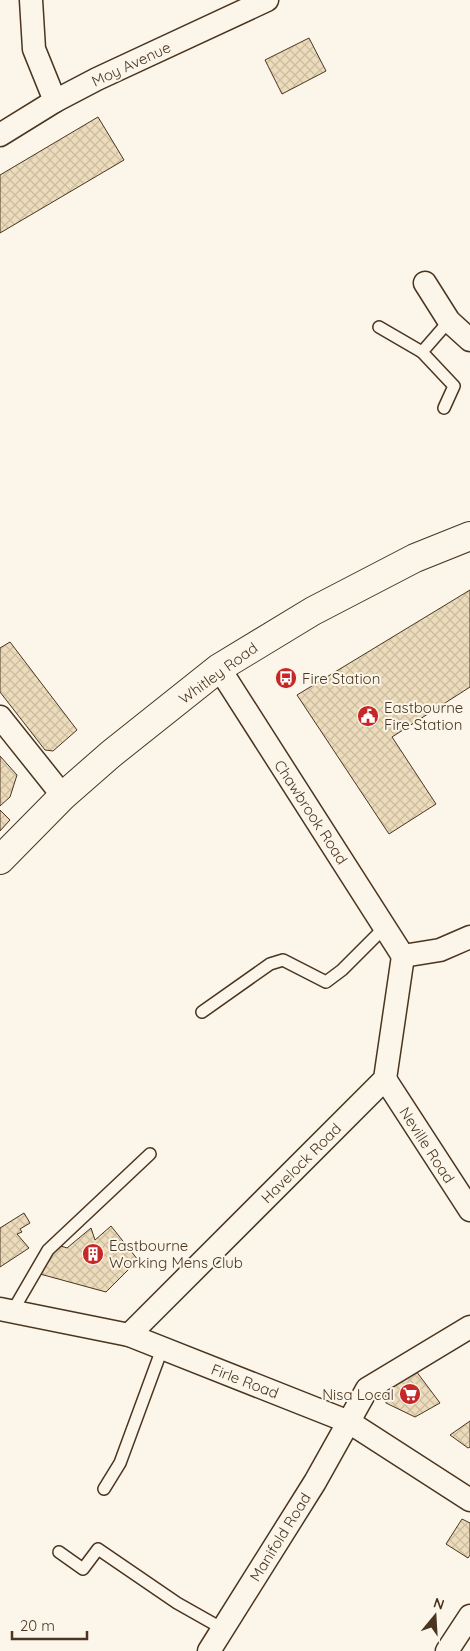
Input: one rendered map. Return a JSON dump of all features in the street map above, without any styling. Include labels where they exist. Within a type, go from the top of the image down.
[{"type":"main road","name":"Whitley Road","points":[[0,860],[63,796],[111,754],[219,668],[313,611],[415,558],[470,536]]},
{"type":"street","points":[[31,0],[34,50],[55,101]]},
{"type":"street","name":"Moy Avenue","points":[[0,135],[55,101],[266,0]]},
{"type":"street","points":[[426,283],[449,320],[470,340]]},
{"type":"street","name":"Chawbrook Road","points":[[219,668],[404,956]]},
{"type":"street","points":[[0,717],[63,796]]},
{"type":"street","points":[[385,1079],[404,956],[440,950],[470,937]]},
{"type":"street","name":"Neville Road","points":[[385,1079],[470,1210]]},
{"type":"street","name":"Havelock Road","points":[[128,1335],[385,1079]]},
{"type":"street","name":"Firle Road","points":[[6,1310],[128,1335],[349,1422],[470,1500]]},
{"type":"street","name":"Manifold Road","points":[[209,1651],[314,1482],[367,1389],[470,1327]]},
{"type":"street","points":[[447,1651],[470,1616]]},
{"type":"lane","points":[[422,352],[449,320]]},
{"type":"lane","points":[[379,327],[422,352],[454,386],[444,408]]},
{"type":"lane","points":[[202,1012],[270,964],[283,960],[326,982],[342,970],[385,927]]},
{"type":"lane","points":[[6,1310],[48,1250],[150,1154]]},
{"type":"lane","points":[[104,1489],[120,1463],[162,1349]]},
{"type":"lane","points":[[59,1552],[84,1570],[98,1549],[177,1602],[223,1629]]},
{"type":"building","points":[[309,38],[326,71],[282,94],[265,60]]},
{"type":"building","points":[[98,117],[124,160],[0,233],[0,175]]},
{"type":"building","name":"Eastbourne Fire Station","points":[[470,590],[470,687],[392,737],[436,804],[389,834],[297,695]]},
{"type":"building","points":[[10,642],[77,730],[53,751],[45,750],[0,692],[0,648]]},
{"type":"building","points":[[0,756],[17,775],[10,797],[0,806]]},
{"type":"building","points":[[0,810],[10,820],[0,831]]},
{"type":"building","points":[[24,1213],[30,1223],[20,1229],[22,1232],[17,1234],[29,1248],[0,1267],[0,1228]]},
{"type":"building","name":"Eastbourne Working Mens Club","points":[[111,1226],[138,1260],[106,1292],[40,1274],[42,1263],[61,1246],[67,1248],[91,1228],[95,1240]]},
{"type":"building","name":"Nisa Local","points":[[416,1371],[440,1403],[415,1417],[386,1403],[385,1386]]},
{"type":"building","points":[[470,1421],[470,1447],[468,1448],[450,1435]]},
{"type":"building","points":[[462,1519],[470,1523],[470,1555],[468,1558],[446,1544]]},
{"type":"place","name":"Fire Station","points":[[286,678]]},
{"type":"place","name":"Eastbourne Fire Station","points":[[368,716]]},
{"type":"place","name":"Eastbourne Working Mens Club","points":[[93,1254]]},
{"type":"place","name":"Nisa Local","points":[[410,1394]]}]
